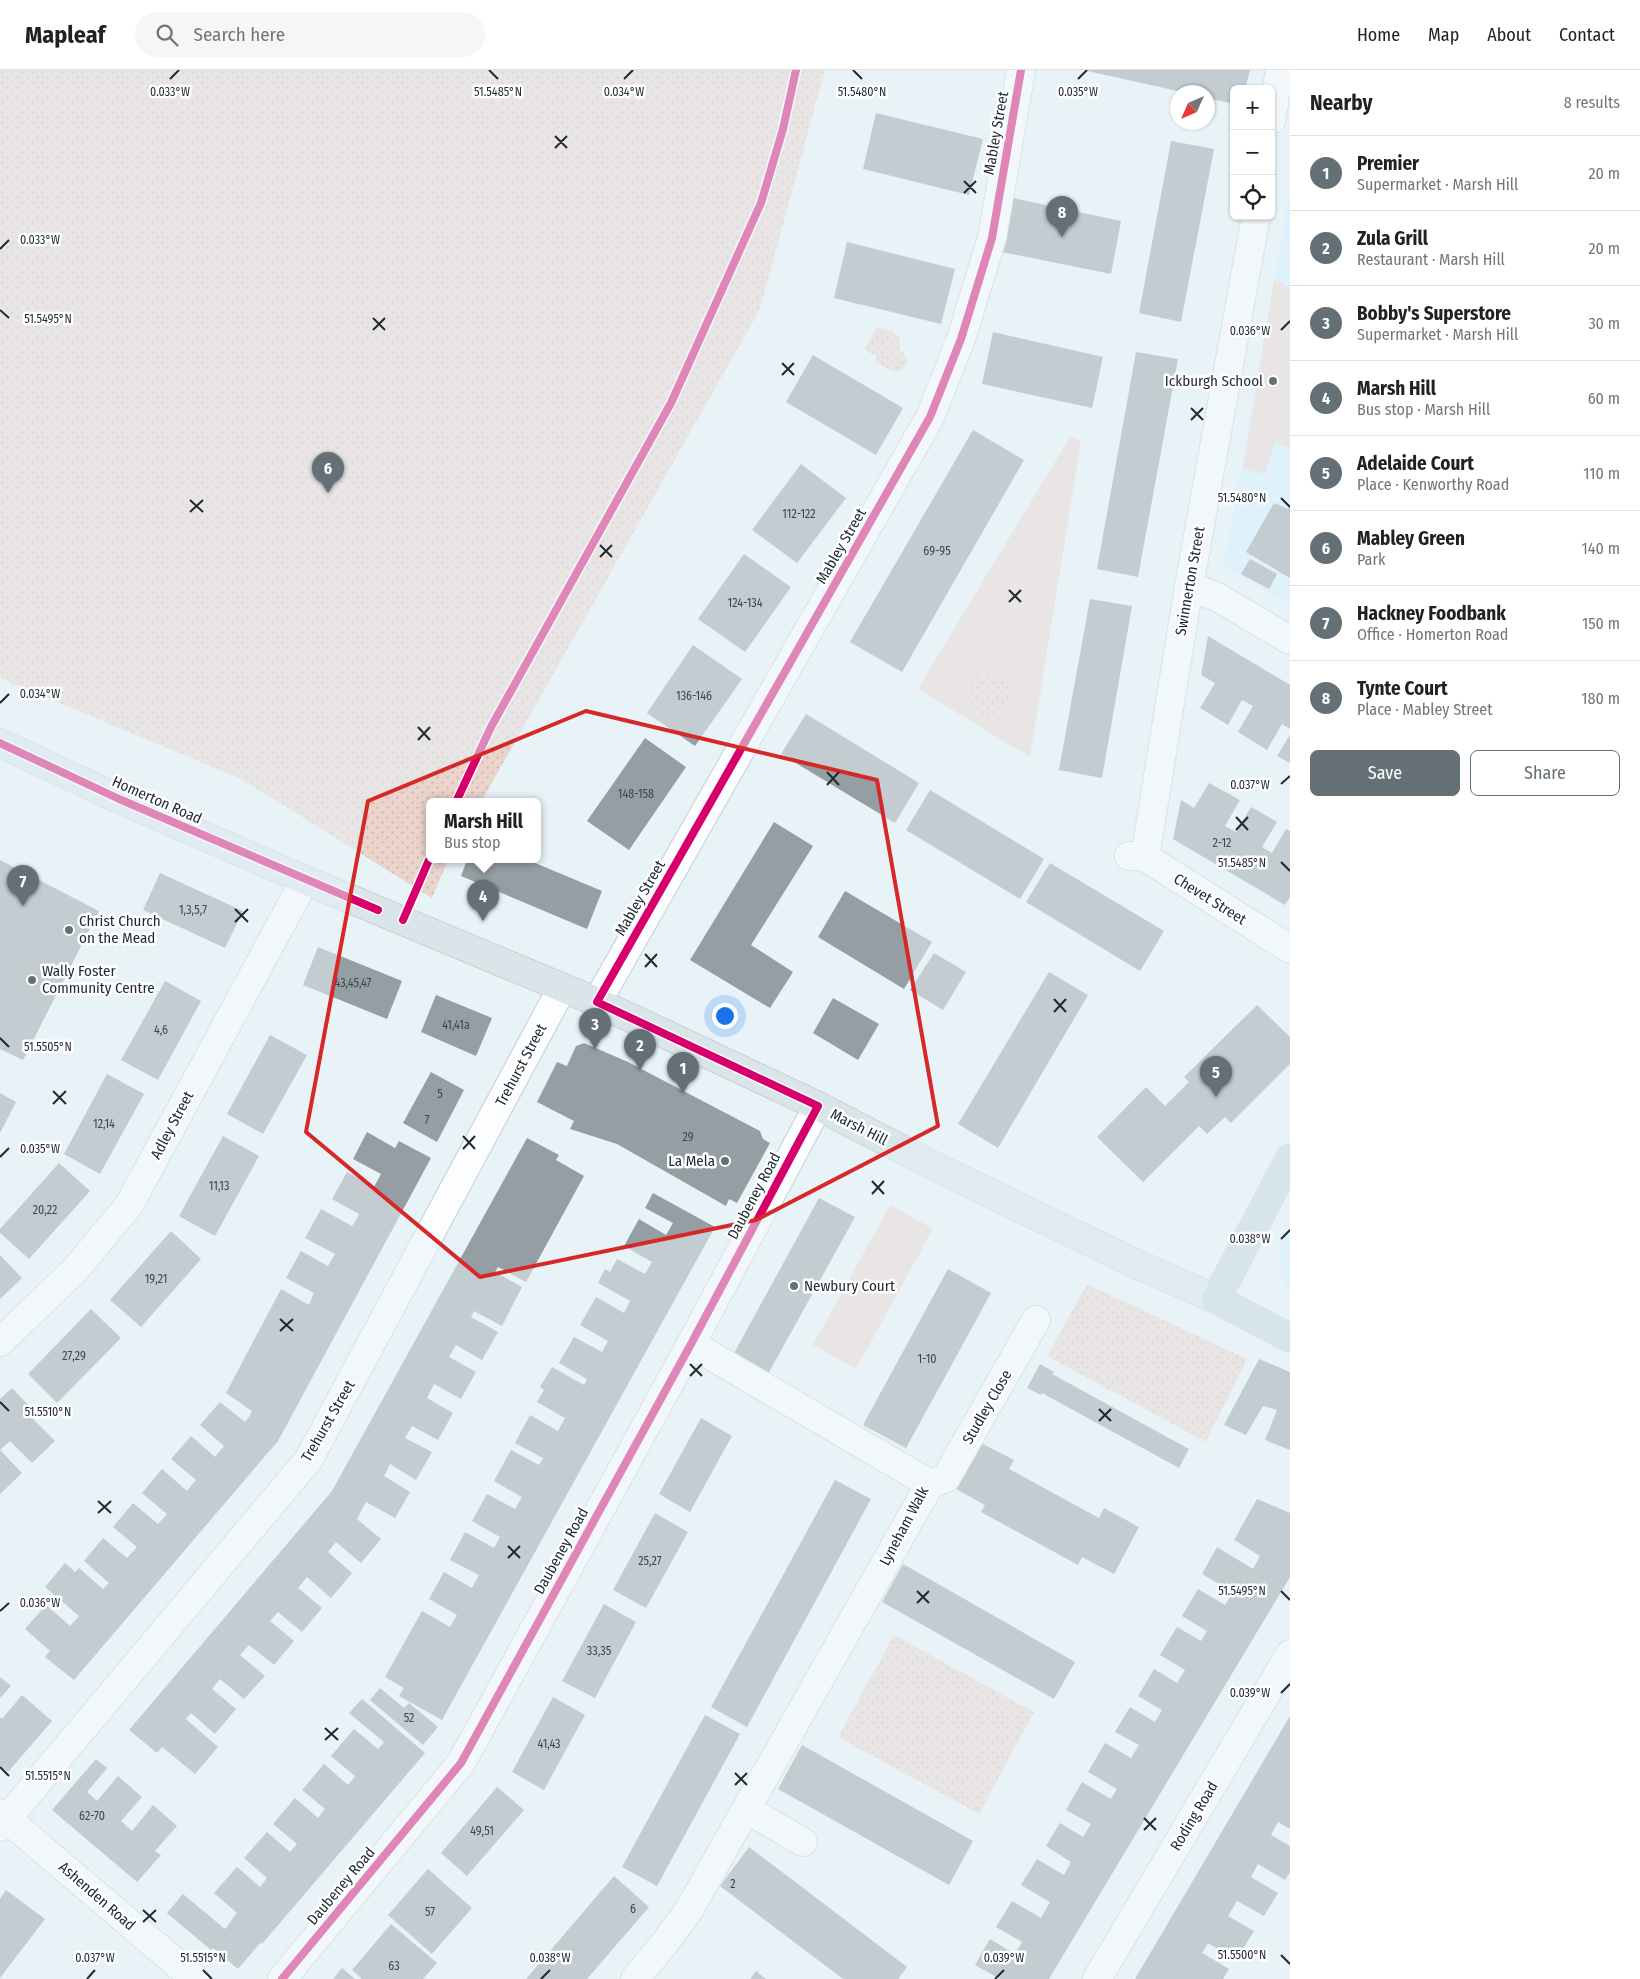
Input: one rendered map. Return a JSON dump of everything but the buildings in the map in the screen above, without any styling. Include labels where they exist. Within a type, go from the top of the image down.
[{"type":"highway","points":[[1290,1158],[1216,1299],[1290,1338]]},
{"type":"main road","name":"Homerton Road","points":[[0,743],[305,880]]},
{"type":"main road","name":"Marsh Hill","points":[[305,880],[596,1002],[818,1106],[936,1167],[1134,1263],[1216,1299]]},
{"type":"street","name":"Mabley Street","points":[[596,1002],[930,417],[961,339],[992,238],[1021,70]]},
{"type":"street","points":[[1275,98],[1280,70]]},
{"type":"street","name":"Swinnerton Street","points":[[1137,857],[1189,586],[1255,220]]},
{"type":"street","points":[[1189,586],[1216,596],[1290,640]]},
{"type":"street","name":"Chevet Street","points":[[1137,857],[1290,949]]},
{"type":"street","name":"Adley Street","points":[[0,1342],[74,1270],[129,1205],[305,880]]},
{"type":"street","name":"Trehurst Street","points":[[2,1819],[309,1459],[562,988]]},
{"type":"street","name":"Daubeney Road","points":[[282,1979],[460,1763],[691,1344],[818,1106]]},
{"type":"street","name":"Studley Close","points":[[930,1484],[946,1478],[1036,1320]]},
{"type":"street","name":"Lyneham Walk","points":[[634,1979],[664,1944],[688,1910],[930,1484],[691,1344]]},
{"type":"street","name":"Roding Road","points":[[1097,1979],[1290,1654]]},
{"type":"street","points":[[746,1809],[803,1842]]},
{"type":"street","name":"Ashenden Road","points":[[2,1819],[195,1979]]},
{"type":"highlighted area","points":[[586,711],[877,780],[938,1126],[756,1220],[480,1277],[306,1132],[368,801]]},
{"type":"shaded area","points":[[0,70],[825,70],[760,309],[483,798],[426,798],[426,863],[447,863],[432,898],[241,779],[0,678]]},
{"type":"shaded area","name":"Ickburgh School","points":[[1290,197],[1290,605],[1224,566]]},
{"type":"shaded area","points":[[1274,279],[1290,288],[1290,448],[1275,442],[1265,474],[1243,469]]},
{"type":"shaded area","points":[[877,327],[891,331],[900,338],[900,349],[905,355],[907,362],[903,370],[893,372],[874,361],[877,357],[864,349]]},
{"type":"shaded area","points":[[1070,437],[1081,441],[1030,757],[918,689]]},
{"type":"shaded area","points":[[990,672],[1007,681],[1012,696],[1003,713],[988,719],[971,709],[967,693],[974,678]]},
{"type":"shaded area","points":[[890,1205],[933,1229],[856,1369],[813,1345]]},
{"type":"shaded area","points":[[1290,1227],[1290,1292],[1282,1278],[1279,1264],[1279,1247]]},
{"type":"shaded area","points":[[1087,1284],[1247,1359],[1206,1442],[1047,1356]]},
{"type":"shaded area","points":[[894,1635],[1034,1712],[979,1814],[838,1737]]},
{"type":"cycle path","points":[[458,798],[491,727],[671,403],[761,203],[783,129],[796,70]]},
{"type":"cycle path","points":[[282,1979],[461,1763],[691,1344],[818,1106],[597,1002],[930,417],[961,339],[992,238],[1021,70]]},
{"type":"cycle path","points":[[0,743],[119,799],[378,910]]},
{"type":"cycle path","points":[[403,920],[428,863]]},
{"type":"place","name":"Tynte Court","points":[[1062,237]]},
{"type":"place","name":"Ickburgh School","points":[[1273,381]]},
{"type":"place","name":"Mabley Green","points":[[328,493]]},
{"type":"place","name":"Hackney Foodbank","points":[[23,906]]},
{"type":"place","name":"Marsh Hill","points":[[483,921]]},
{"type":"place","name":"Christ Church on the Mead","points":[[69,930]]},
{"type":"place","name":"Wally Foster Community Centre","points":[[32,980]]},
{"type":"place","name":"Bobby's Superstore","points":[[595,1049]]},
{"type":"place","name":"Zula Grill","points":[[640,1070]]},
{"type":"place","name":"Premier","points":[[683,1093]]},
{"type":"place","name":"Adelaide Court","points":[[1216,1097]]},
{"type":"place","name":"La Mela","points":[[725,1161]]},
{"type":"place","name":"Newbury Court","points":[[794,1286]]}]
